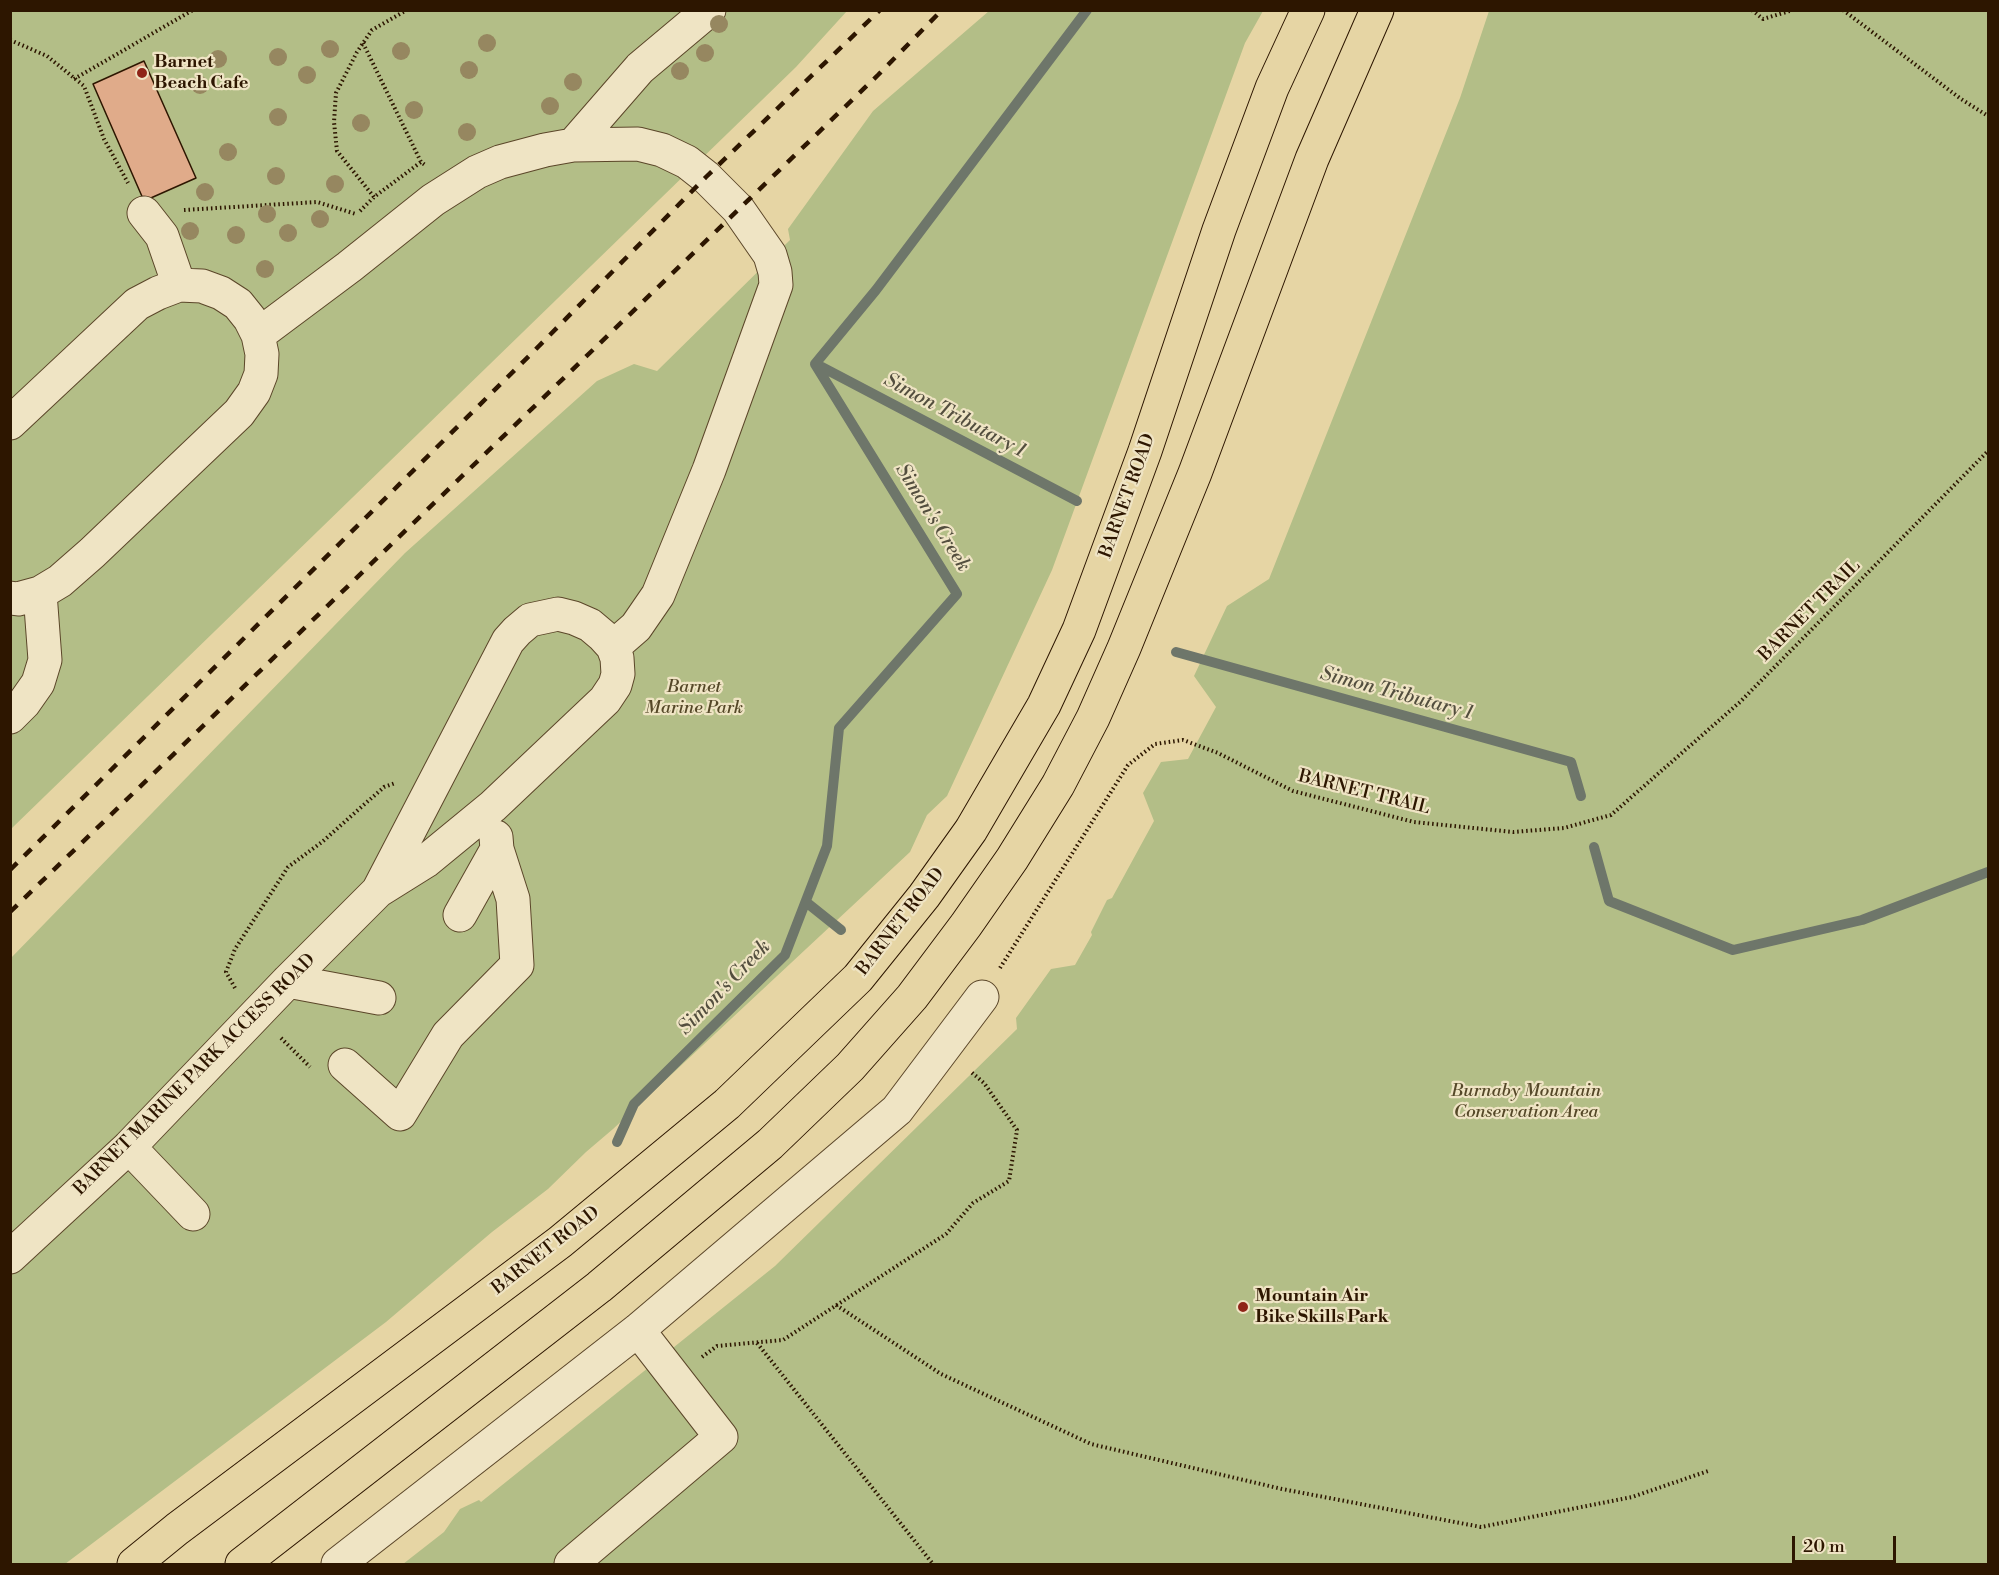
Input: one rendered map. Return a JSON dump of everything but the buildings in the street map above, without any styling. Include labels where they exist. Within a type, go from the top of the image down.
[{"type":"main road","name":"BARNET ROAD","points":[[134,1564],[186,1521],[560,1242],[727,1104],[858,978],[924,896],[971,830],[1039,714],[1079,630],[1145,451],[1219,230],[1272,88],[1308,10]]},
{"type":"main road","points":[[242,1564],[599,1287],[770,1144],[850,1067],[912,997],[966,925],[1012,859],[1052,795],[1093,718],[1195,473],[1312,159],[1377,10]]},
{"type":"street","points":[[573,145],[640,68],[709,10]]},
{"type":"street","points":[[258,335],[433,200],[477,172],[500,162],[573,145],[638,144],[662,150],[687,162],[706,177],[738,209],[770,255],[776,285],[709,470],[658,595],[636,627],[613,647]]},
{"type":"street","points":[[144,213],[162,236],[179,285]]},
{"type":"street","points":[[10,423],[137,304],[179,285],[202,286],[221,293],[238,304],[250,319],[258,335],[262,354],[261,374],[254,392],[239,413],[60,581],[20,603],[45,660],[38,683],[24,703],[10,717]]},
{"type":"street","points":[[558,614],[590,625],[613,647],[617,657],[618,674],[615,686],[605,700],[493,806],[426,861],[378,891],[508,641],[530,620],[558,614]]},
{"type":"street","points":[[331,1070],[400,1114],[448,1035],[518,965],[513,899],[497,849],[493,806]]},
{"type":"street","points":[[460,915],[497,849]]},
{"type":"street","name":"BARNET MARINE PARK ACCESS ROAD","points":[[10,1257],[129,1147],[378,891]]},
{"type":"street","points":[[288,981],[379,998]]},
{"type":"street","points":[[338,1564],[638,1330],[897,1110],[982,997]]},
{"type":"street","points":[[129,1147],[193,1214]]},
{"type":"street","points":[[571,1564],[721,1437],[638,1330]]},
{"type":"path","points":[[74,79],[193,10]]},
{"type":"path","points":[[374,197],[337,151],[334,122],[336,93],[357,52],[372,30],[407,10]]},
{"type":"path","points":[[1752,10],[1763,19],[1793,10]]},
{"type":"path","points":[[1843,10],[1961,99],[1989,116]]},
{"type":"path","points":[[10,40],[47,56],[84,86],[104,139],[144,213],[317,201],[356,214]]},
{"type":"path","points":[[363,43],[421,162]]},
{"type":"path","name":"BARNET TRAIL","points":[[982,997],[1128,765],[1155,744],[1183,740],[1218,753],[1293,791],[1414,822],[1513,832],[1564,828],[1611,815],[1740,702],[1989,451]]},
{"type":"path","points":[[288,1044],[331,1070]]},
{"type":"path","points":[[675,1377],[717,1346],[783,1340],[946,1234],[973,1203],[1009,1181],[1017,1130],[984,1083],[943,1049]]},
{"type":"path","points":[[836,1305],[940,1374],[1091,1444],[1282,1490],[1481,1527],[1632,1497],[1708,1471]]},
{"type":"path","points":[[757,1343],[933,1564]]},
{"type":"green space","points":[[11,11],[847,11],[796,67],[11,829]]},
{"type":"green space","name":"Barnet Marine Park","points":[[989,11],[1263,11],[1245,43],[1052,570],[947,796],[927,815],[910,852],[548,1189],[492,1232],[386,1322],[65,1564],[11,1564],[10,959],[405,553],[597,381],[634,364],[657,371],[790,240],[788,229],[873,111]]},
{"type":"green space","name":"Burnaby Mountain Conservation Area","points":[[1489,11],[1988,11],[1988,1564],[403,1564],[444,1532],[460,1509],[479,1500],[481,1502],[775,1266],[1017,1029],[1016,1018],[1051,969],[1075,965],[1092,935],[1091,932],[1107,900],[1112,898],[1154,821],[1143,793],[1161,762],[1188,759],[1216,707],[1194,676],[1227,606],[1269,579],[1460,98]]},
{"type":"waterway","name":"Simon's Creek","points":[[815,364],[876,290],[1087,10]]},
{"type":"waterway","name":"Simon's Creek","points":[[617,1142],[634,1104],[785,955],[827,846],[839,728],[957,594],[815,364]]},
{"type":"waterway","name":"Simon Tributary 1","points":[[816,364],[1077,501]]},
{"type":"waterway","name":"Simon Tributary 1","points":[[1176,652],[1571,762],[1581,796]]},
{"type":"waterway","points":[[1594,847],[1609,901],[1733,950],[1862,920],[1988,872]]},
{"type":"waterway","points":[[806,902],[841,930]]},
{"type":"railway","points":[[10,870],[535,350],[706,177],[880,10]]},
{"type":"railway","points":[[10,912],[878,75],[942,10]]},
{"type":"place","name":"Barnet Beach Cafe","points":[[142,73]]},
{"type":"place","name":"Mountain Air Bike Skills Park","points":[[1243,1307]]}]
